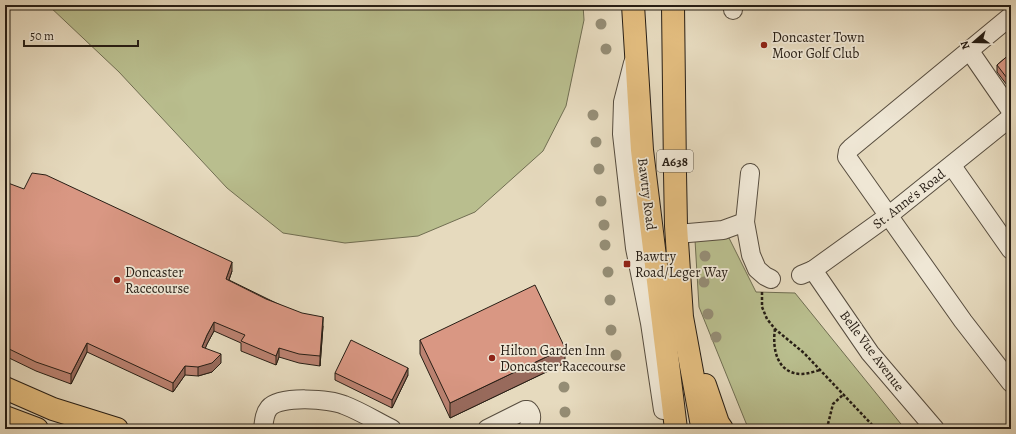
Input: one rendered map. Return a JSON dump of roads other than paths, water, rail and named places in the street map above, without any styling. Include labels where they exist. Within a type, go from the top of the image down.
[{"type":"highway","name":"Bawtry Road","points":[[633,5],[642,150],[676,429]]},
{"type":"highway","name":"Bawtry Road","points":[[674,5],[675,173],[682,317],[703,429]]},
{"type":"highway","name":"Bawtry Road","points":[[682,317],[718,423],[722,429]]},
{"type":"highway","points":[[5,388],[53,409],[117,429]]},
{"type":"highway","points":[[5,417],[37,429]]},
{"type":"street","points":[[1011,16],[848,151],[847,157],[963,321],[1011,383]]},
{"type":"street","points":[[969,50],[1011,111]]},
{"type":"street","points":[[636,54],[623,102],[622,134],[634,248],[650,323],[666,429]]},
{"type":"street","name":"St. Anne's Road","points":[[807,272],[888,216],[1011,117]]},
{"type":"street","points":[[952,166],[1011,250]]},
{"type":"street","points":[[750,173],[745,222],[751,255],[757,269],[768,277]]},
{"type":"street","points":[[677,234],[723,230],[745,222]]},
{"type":"street","name":"Belle Vue Avenue","points":[[807,272],[870,353],[935,429]]},
{"type":"street","points":[[263,429],[266,412],[270,407],[276,404],[295,400],[330,401],[344,405],[392,429]]},
{"type":"street","points":[[487,429],[525,410],[528,410],[532,417],[528,429]]},
{"type":"place","name":"Doncaster Town Moor Golf Club","points":[[764,45]]},
{"type":"place","name":"Bawtry Road/Leger Way","points":[[627,264]]},
{"type":"place","name":"Doncaster Racecourse","points":[[117,280]]},
{"type":"place","name":"Hilton Garden Inn Doncaster Racecourse","points":[[492,358]]}]
